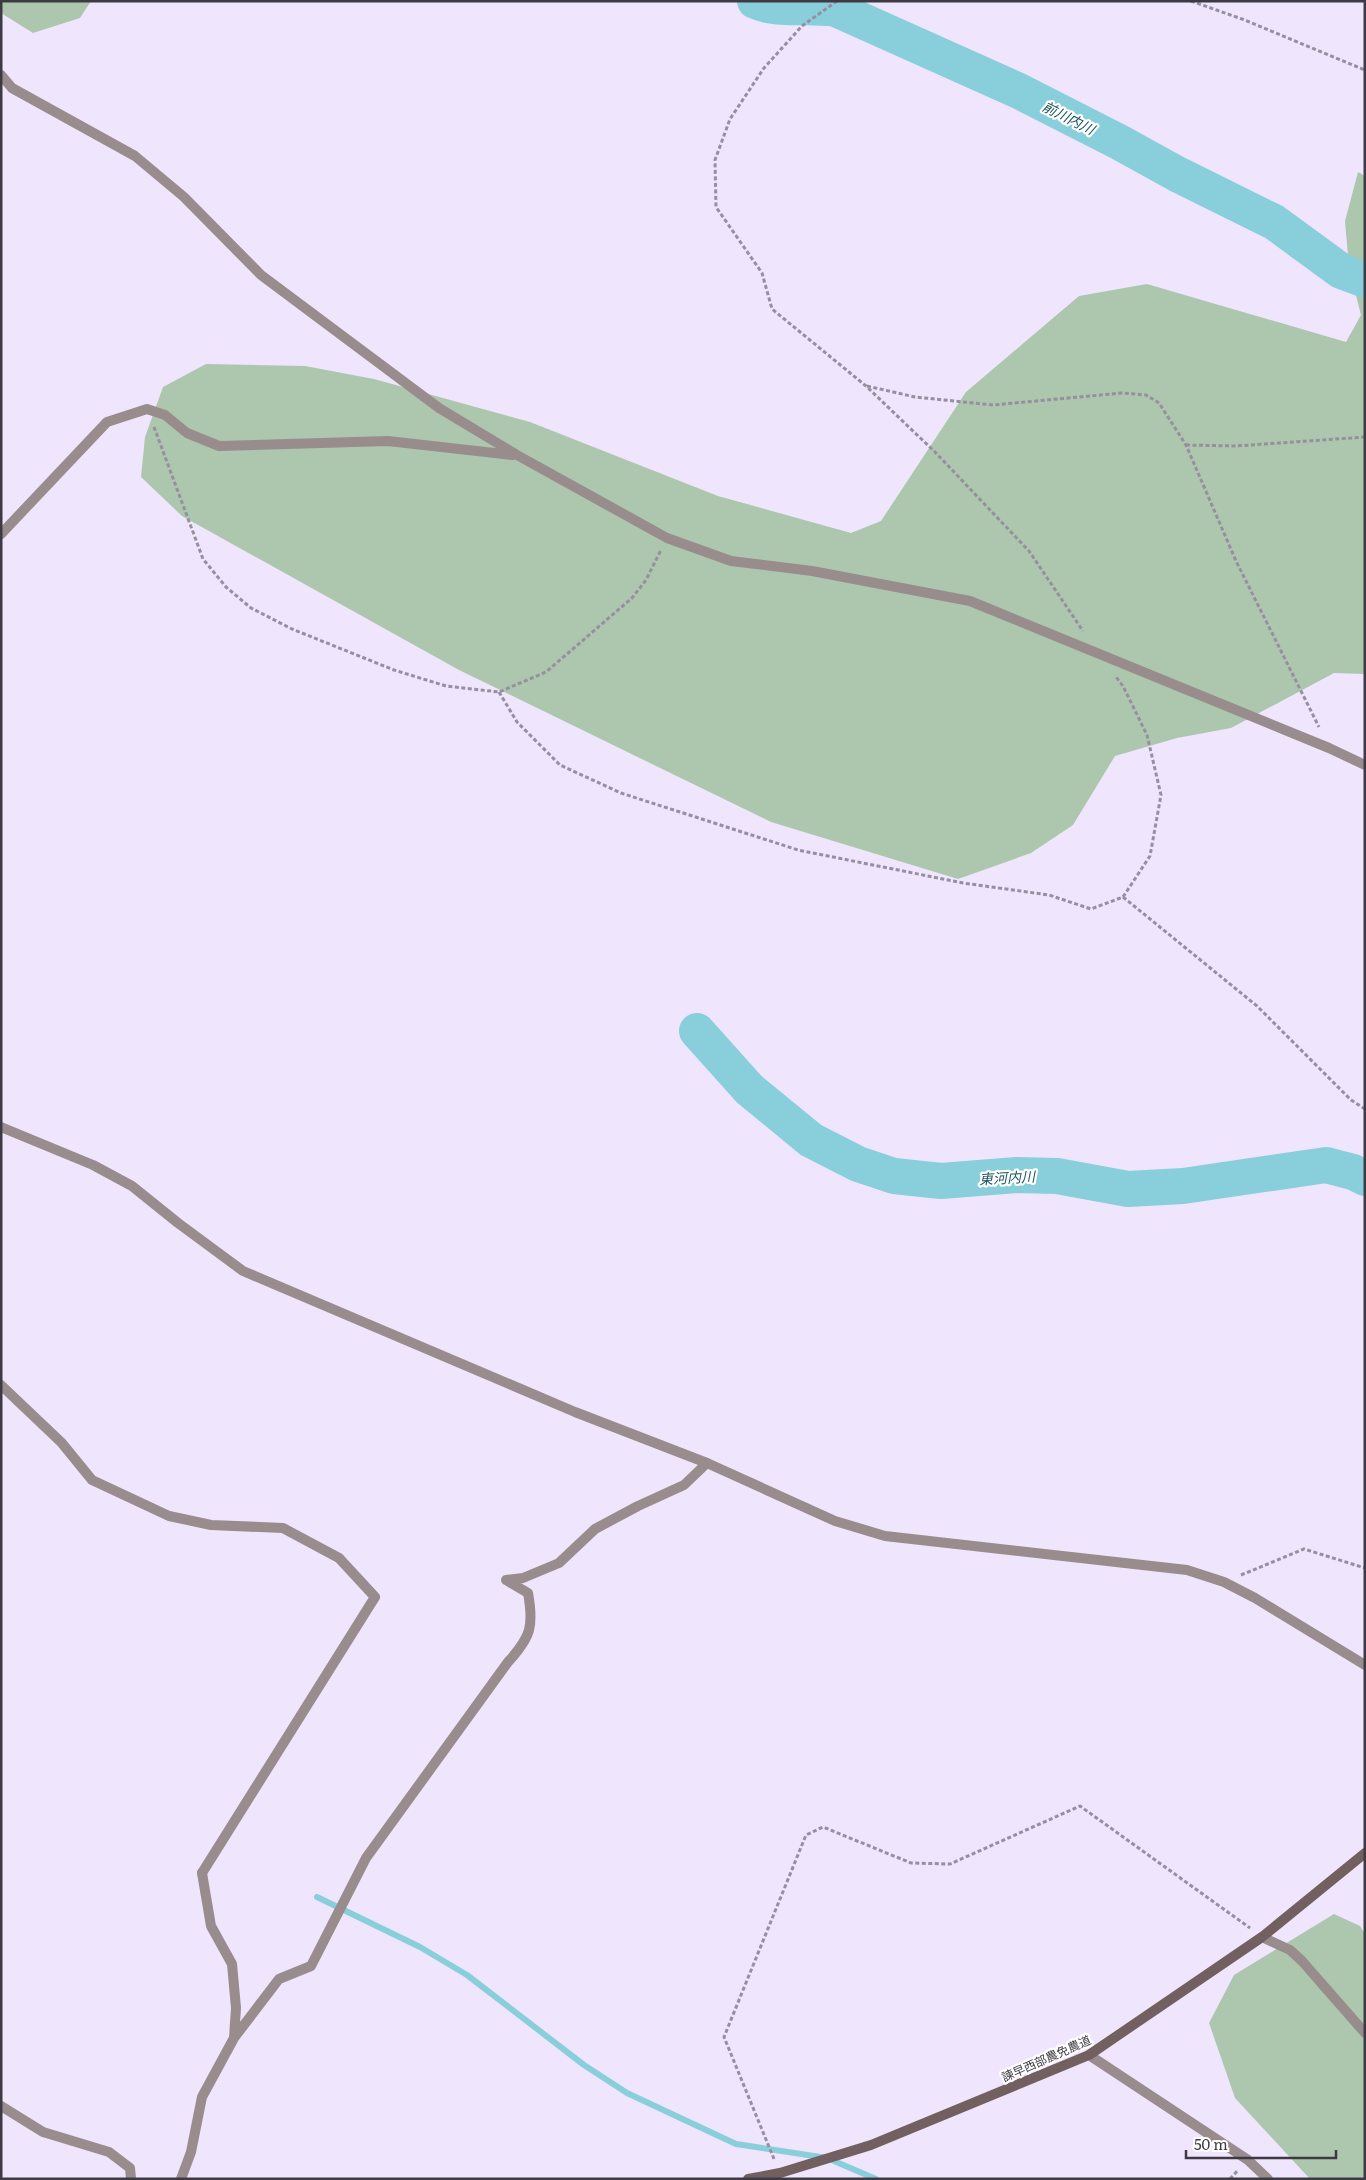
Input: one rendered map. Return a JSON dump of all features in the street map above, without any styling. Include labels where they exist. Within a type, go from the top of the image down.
[{"type":"street","points":[[1,75],[12,88],[135,156],[184,196],[261,275],[440,408],[517,456],[666,538],[731,561],[812,571],[970,601],[1096,651],[1329,748],[1365,765]]},
{"type":"street","points":[[1,534],[107,422],[147,409],[166,415],[187,433],[219,446],[388,441],[517,456]]},
{"type":"street","points":[[1,1127],[93,1165],[132,1186],[243,1271],[576,1412],[707,1463],[835,1522],[885,1536],[1186,1570],[1224,1582],[1365,1665]]},
{"type":"street","points":[[1,1385],[61,1442],[92,1480],[169,1516],[211,1525],[283,1528],[339,1558],[375,1598],[202,1873],[211,1926],[232,1964],[236,2008],[234,2038]]},
{"type":"street","points":[[181,2179],[191,2152],[202,2097],[234,2038],[279,1979],[311,1966],[366,1858],[508,1662],[524,1644],[533,1617],[528,1593],[506,1580],[523,1578],[559,1563],[595,1529],[638,1506],[684,1486],[707,1463]]},
{"type":"street","name":"諫早西部農免農道","points":[[748,2179],[780,2174],[871,2145],[1089,2055],[1262,1937],[1365,1853]]},
{"type":"street","points":[[1262,1937],[1290,1950],[1296,1955],[1365,2032]]},
{"type":"street","points":[[1089,2055],[1248,2160],[1268,2179]]},
{"type":"street","points":[[1,2106],[43,2132],[108,2152],[130,2168],[131,2179]]},
{"type":"path","points":[[837,1],[802,26],[764,68],[730,119],[715,160],[716,207],[762,273],[772,309],[866,386],[935,452],[1029,550],[1096,651]]},
{"type":"path","points":[[1192,1],[1242,19],[1365,70]]},
{"type":"path","points":[[866,386],[914,397],[993,406],[1122,393],[1146,395],[1159,403],[1186,445],[1236,561],[1329,748]]},
{"type":"path","points":[[147,409],[203,559],[226,587],[252,608],[292,629],[394,670],[446,686],[499,692],[546,672],[632,598],[646,580],[666,538]]},
{"type":"path","points":[[1186,445],[1236,446],[1365,437]]},
{"type":"path","points":[[499,692],[517,722],[560,765],[621,793],[808,852],[963,883],[1050,895],[1091,909],[1123,897],[1150,856],[1161,795],[1147,735],[1123,686],[1112,672]]},
{"type":"path","points":[[1123,897],[1257,1006],[1352,1100],[1365,1109]]},
{"type":"path","points":[[1224,1582],[1304,1549],[1365,1568]]},
{"type":"path","points":[[780,2174],[724,2037],[806,1835],[823,1827],[911,1863],[950,1864],[1080,1806],[1262,1937]]},
{"type":"green space","points":[[1,1],[91,1],[80,18],[33,33],[1,13]]},
{"type":"green space","points":[[1358,172],[1365,176],[1365,674],[1334,673],[1231,728],[1177,738],[1115,756],[1073,825],[1031,853],[958,879],[771,822],[459,670],[182,516],[141,477],[145,437],[163,387],[206,364],[305,366],[374,379],[530,422],[718,496],[851,533],[881,521],[966,392],[1079,296],[1147,284],[1346,342],[1361,315],[1349,268],[1345,221]]},
{"type":"green space","points":[[1334,1914],[1360,1926],[1365,1934],[1365,2179],[1310,2179],[1235,2098],[1209,2023],[1234,1975]]},
{"type":"waterway","name":"前川内川","points":[[755,1],[784,7],[836,9],[1019,91],[1177,174],[1274,222],[1341,271],[1365,280]]},
{"type":"waterway","name":"東河内川","points":[[697,1031],[749,1089],[811,1140],[858,1164],[894,1176],[941,1181],[1017,1175],[1057,1176],[1128,1189],[1183,1186],[1326,1165],[1353,1172],[1365,1178]]},
{"type":"waterway","points":[[317,1897],[420,1947],[467,1975],[584,2065],[627,2093],[736,2144],[827,2158],[876,2179]]}]
